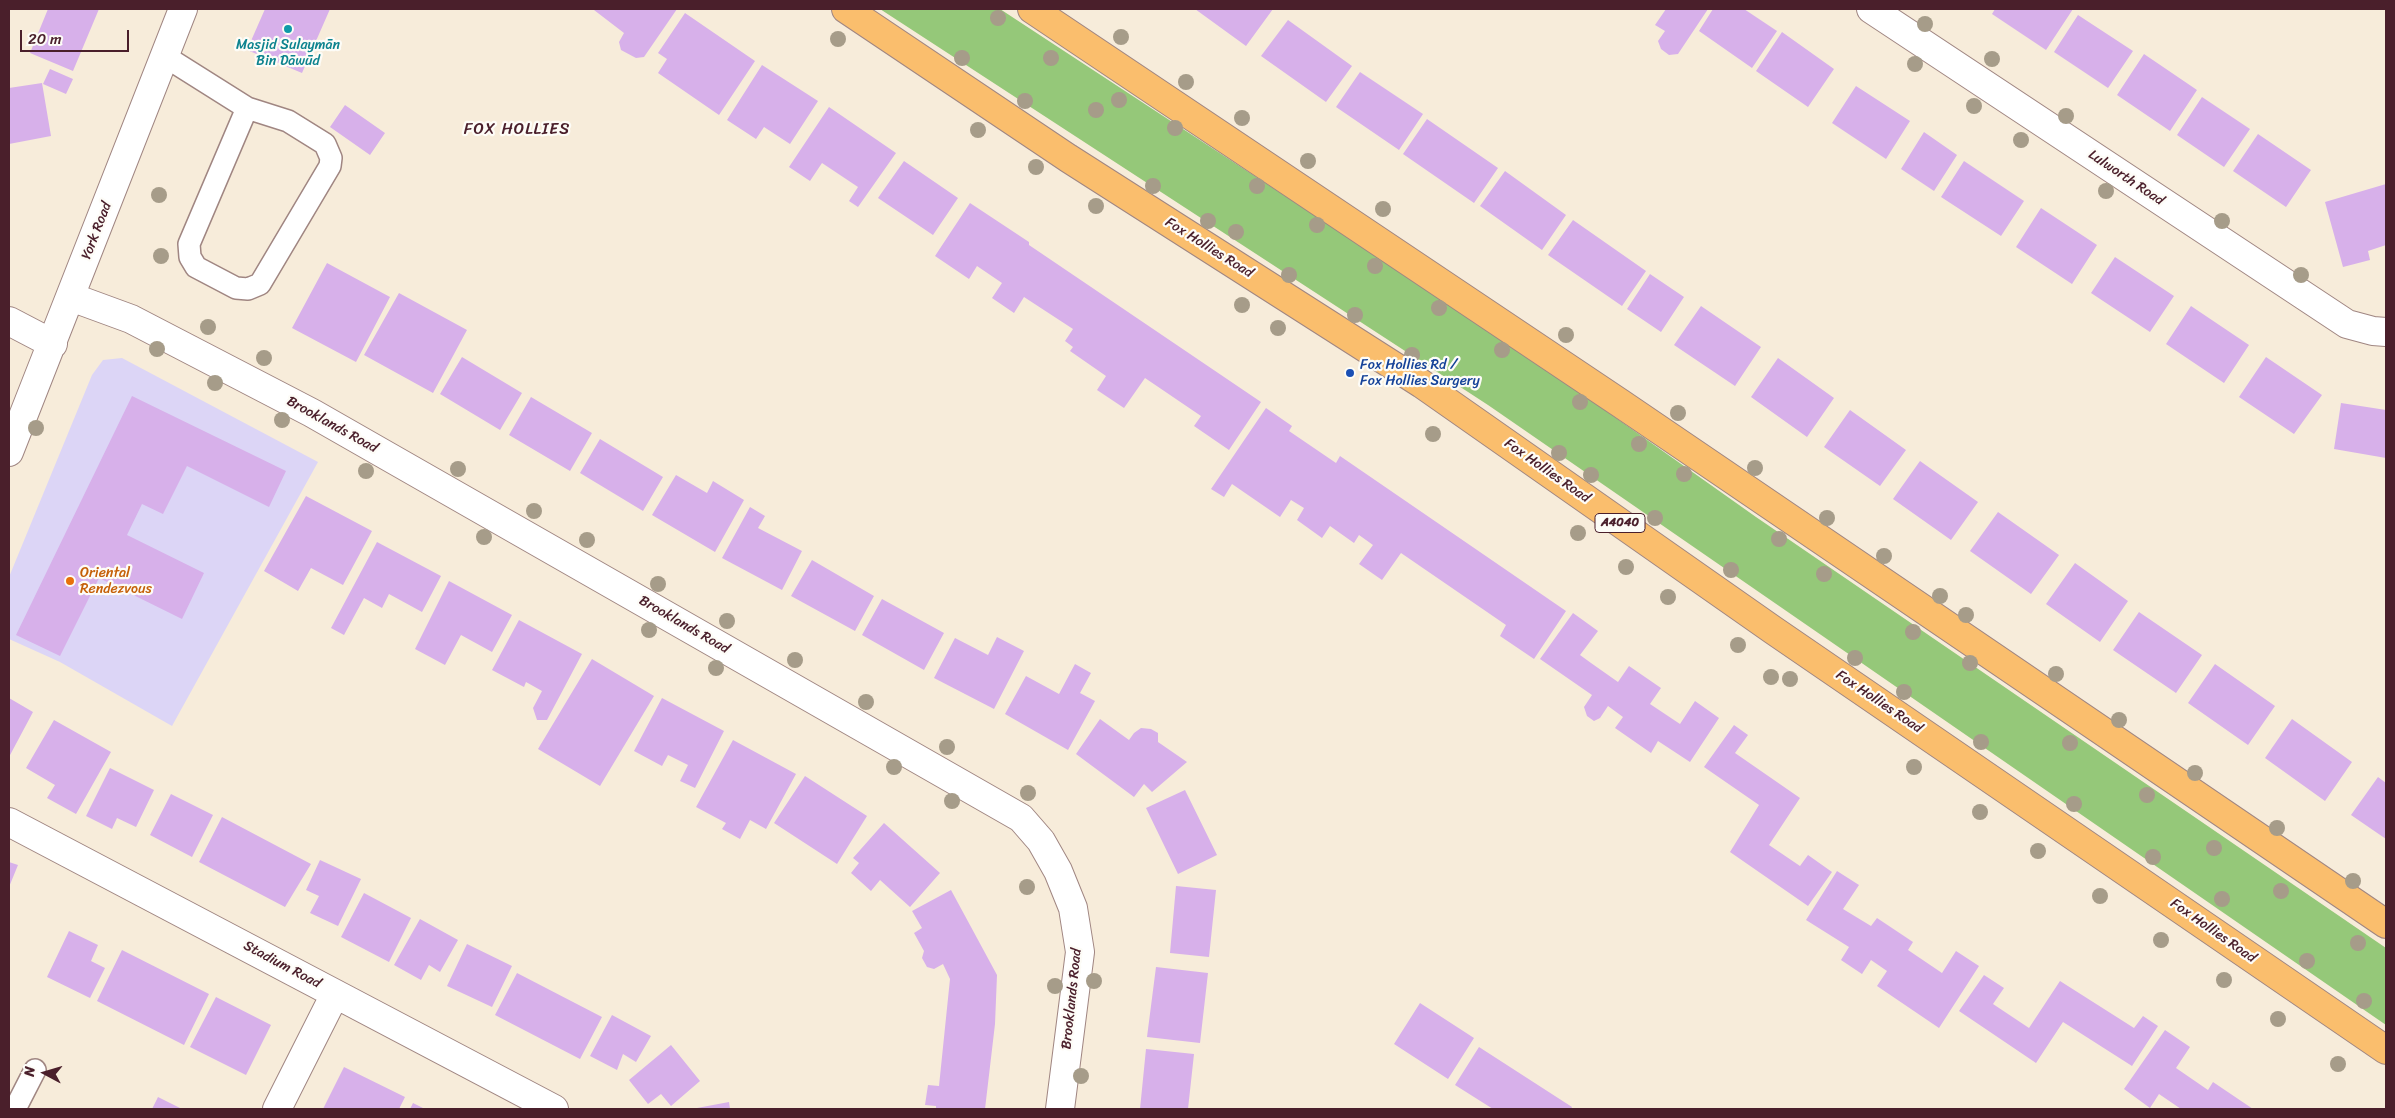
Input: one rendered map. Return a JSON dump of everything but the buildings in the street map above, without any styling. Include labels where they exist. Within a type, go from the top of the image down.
[{"type":"main road","name":"Fox Hollies Road","points":[[846,9],[1068,158],[1422,384],[1773,630],[2386,1050]]},
{"type":"main road","points":[[1032,9],[1604,392],[2386,924]]},
{"type":"street","name":"York Road","points":[[9,452],[183,9]]},
{"type":"street","name":"Lulworth Road","points":[[1871,9],[2347,324],[2373,331],[2386,332]]},
{"type":"street","name":"Brooklands Road","points":[[71,297],[131,319],[312,413],[1021,818],[1041,841],[1058,871],[1073,908],[1080,952],[1060,1109]]},
{"type":"street","points":[[9,321],[52,344]]},
{"type":"street","name":"Stadium Road","points":[[9,822],[554,1109]]},
{"type":"street","points":[[277,1109],[335,994]]},
{"type":"lane","points":[[166,56],[247,108],[288,121],[325,144],[331,158],[330,166],[260,284],[248,290],[236,288],[196,267],[190,256],[189,244],[247,108]]},
{"type":"lane","points":[[14,1109],[35,1070]]},
{"type":"shaded area","points":[[122,358],[318,462],[172,726],[60,662],[9,639],[9,577],[92,375],[103,360]]},
{"type":"green space","points":[[880,9],[1000,9],[1520,350],[1756,517],[2386,948],[2386,1025],[1488,405]]},
{"type":"place","name":"Masjid Sulaymān Bin Dāwūd","points":[[288,29]]},
{"type":"place","name":"Fox Hollies Rd / Fox Hollies Surgery","points":[[1350,373]]},
{"type":"place","name":"Oriental Rendezvous","points":[[70,581]]},
{"type":"district","name":"FOX HOLLIES","points":[[517,130]]}]
